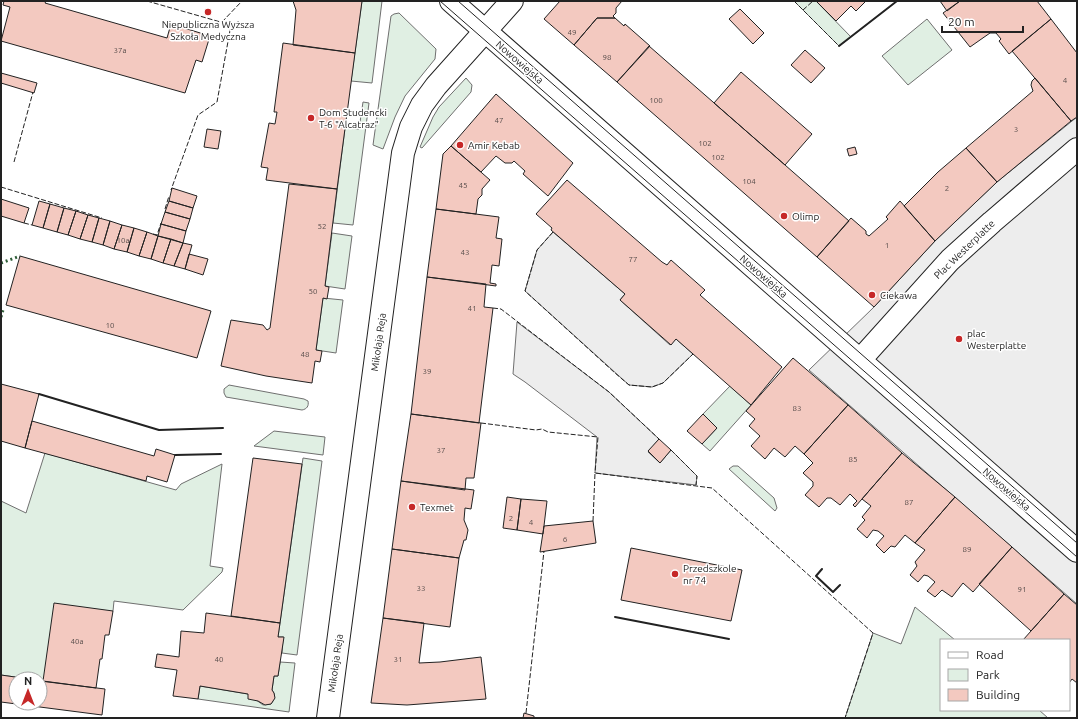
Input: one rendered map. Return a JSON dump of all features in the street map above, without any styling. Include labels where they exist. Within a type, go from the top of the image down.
[{"type":"street","name":"Nowowiejska","points":[[450,1],[1077,551]]},
{"type":"street","name":"Mikołaja Reja","points":[[328,718],[403,153],[411,127],[422,105],[436,86],[512,1]]},
{"type":"street","name":"Plac Westerplatte","points":[[860,360],[950,260],[1077,149]]},
{"type":"green space","points":[[362,1],[382,1],[372,83],[351,81]]},
{"type":"green space","points":[[794,1],[816,1],[851,37],[839,46]]},
{"type":"green space","points":[[399,13],[436,49],[435,59],[405,96],[383,149],[373,145],[391,16]]},
{"type":"green space","points":[[927,19],[952,50],[908,85],[882,56]]},
{"type":"green space","points":[[466,78],[472,85],[471,92],[422,148],[420,147],[439,107]]},
{"type":"green space","points":[[363,102],[369,103],[353,225],[333,223],[345,128],[359,129]]},
{"type":"green space","points":[[332,233],[352,236],[345,289],[325,286]]},
{"type":"green space","points":[[323,298],[343,300],[336,353],[316,350]]},
{"type":"green space","points":[[229,385],[304,399],[308,401],[308,406],[302,410],[226,397],[224,389]]},
{"type":"green space","points":[[730,386],[751,405],[710,451],[702,444],[717,428],[703,414]]},
{"type":"green space","points":[[274,431],[325,437],[323,455],[254,446]]},
{"type":"green space","points":[[45,453],[176,490],[181,484],[222,464],[210,566],[223,568],[222,572],[183,610],[114,601],[113,611],[48,676],[48,671],[8,671],[8,676],[1,675],[1,501],[26,513]]},
{"type":"green space","points":[[303,458],[322,461],[297,655],[282,653],[283,637],[278,637]]},
{"type":"green space","points":[[733,466],[738,466],[774,498],[777,508],[775,511],[729,469]]},
{"type":"green space","points":[[915,607],[954,639],[940,639],[940,711],[1040,711],[1048,718],[845,718],[873,633],[901,644]]},
{"type":"green space","points":[[280,662],[295,663],[289,712],[198,699],[200,686],[248,694],[263,705],[271,704],[274,697],[272,690],[274,676],[278,676]]},
{"type":"shaded area","name":"plac Westerplatte","points":[[1077,117],[1077,604],[809,370],[874,307],[935,241],[997,182]]},
{"type":"shaded area","points":[[553,232],[625,294],[620,300],[670,345],[676,339],[693,354],[663,383],[652,387],[629,385],[525,291],[537,250]]},
{"type":"shaded area","points":[[517,322],[609,392],[659,439],[648,452],[660,463],[671,450],[697,476],[696,485],[595,473],[597,437],[513,374]]},
{"type":"building","points":[[4,1],[46,1],[45,3],[167,38],[171,24],[210,36],[202,62],[196,60],[185,93],[1,41],[10,7],[3,5]]},
{"type":"building","points":[[293,1],[362,1],[355,53],[293,45],[296,10]]},
{"type":"building","points":[[560,1],[622,1],[616,8],[616,13],[613,16],[615,18],[597,18],[574,45],[544,19]]},
{"type":"building","points":[[816,1],[866,1],[856,11],[851,6],[836,21]]},
{"type":"building","points":[[940,1],[960,1],[947,11]]},
{"type":"building","points":[[960,1],[1037,1],[1051,19],[1009,54],[999,41],[1001,39],[996,33],[990,33],[970,47],[943,13]]},
{"type":"building","points":[[740,9],[764,33],[753,44],[729,19]]},
{"type":"building","points":[[597,18],[615,18],[624,26],[625,24],[650,46],[617,82],[574,45]]},
{"type":"building","points":[[1051,19],[1077,53],[1077,117],[1071,121],[1012,51]]},
{"type":"building","name":"Dom Studencki T-6 \"Alcatraz\"","points":[[283,43],[355,53],[337,189],[266,180],[268,168],[261,167],[269,123],[275,124],[277,112],[274,112]]},
{"type":"building","points":[[649,46],[849,221],[817,257],[617,82]]},
{"type":"building","points":[[805,50],[825,68],[811,83],[791,65]]},
{"type":"building","points":[[741,72],[812,134],[785,165],[714,103]]},
{"type":"building","points":[[1,73],[37,83],[34,93],[1,83]]},
{"type":"building","points":[[1035,78],[1071,121],[997,182],[966,148],[1033,91],[1031,85]]},
{"type":"building","points":[[496,94],[573,163],[548,196],[523,174],[525,171],[514,161],[512,163],[505,163],[496,156],[481,172],[451,146]]},
{"type":"building","points":[[207,129],[221,131],[218,149],[204,147]]},
{"type":"building","points":[[451,146],[490,180],[482,189],[482,195],[478,199],[476,214],[436,209],[443,154]]},
{"type":"building","points":[[855,147],[857,154],[849,156],[847,149]]},
{"type":"building","points":[[966,148],[997,182],[935,241],[904,206],[938,172]]},
{"type":"building","points":[[567,180],[662,262],[667,265],[671,260],[705,290],[700,295],[782,367],[751,405],[676,339],[671,345],[620,300],[625,294],[551,230],[552,228],[536,214]]},
{"type":"building","points":[[289,184],[337,189],[325,286],[329,287],[327,299],[323,298],[316,350],[322,351],[320,362],[315,361],[312,383],[266,376],[221,366],[231,320],[263,325],[267,330],[270,328]]},
{"type":"building","points":[[172,188],[197,196],[193,208],[169,201]]},
{"type":"building","points":[[1,199],[29,208],[24,223],[1,216]]},
{"type":"building","points":[[39,201],[50,204],[43,228],[32,225]]},
{"type":"building","points":[[169,201],[193,208],[190,219],[165,212]]},
{"type":"building","points":[[900,201],[935,241],[874,307],[817,257],[851,218],[866,231],[866,234],[869,236],[888,219],[886,217]]},
{"type":"building","points":[[50,204],[64,208],[57,232],[43,228]]},
{"type":"building","points":[[64,208],[76,211],[68,235],[57,232]]},
{"type":"building","points":[[436,209],[499,217],[496,238],[502,239],[499,266],[492,265],[490,283],[496,284],[496,286],[427,277]]},
{"type":"building","points":[[76,211],[88,215],[80,239],[68,235]]},
{"type":"building","points":[[165,212],[190,219],[186,231],[161,224]]},
{"type":"building","points":[[88,215],[99,218],[92,242],[80,239]]},
{"type":"building","points":[[99,218],[110,221],[103,245],[92,242]]},
{"type":"building","points":[[110,221],[122,225],[114,249],[103,245]]},
{"type":"building","points":[[161,224],[186,231],[183,243],[158,236]]},
{"type":"building","points":[[122,225],[134,228],[127,252],[114,249]]},
{"type":"building","points":[[134,228],[147,232],[139,256],[127,252]]},
{"type":"building","points":[[147,232],[158,236],[151,259],[139,256]]},
{"type":"building","points":[[158,236],[171,239],[163,263],[151,259]]},
{"type":"building","points":[[171,239],[183,243],[174,266],[163,263]]},
{"type":"building","points":[[183,243],[192,245],[185,269],[174,266]]},
{"type":"building","points":[[189,254],[208,259],[203,275],[185,269]]},
{"type":"building","points":[[20,256],[211,311],[197,358],[6,305]]},
{"type":"building","points":[[427,277],[486,284],[484,307],[493,308],[479,423],[411,414]]},
{"type":"building","points":[[793,358],[848,405],[804,454],[795,446],[785,457],[774,448],[765,459],[751,446],[760,436],[749,426],[755,419],[746,411]]},
{"type":"building","points":[[1,384],[39,394],[25,448],[1,441]]},
{"type":"building","points":[[848,405],[902,453],[855,507],[853,505],[857,501],[850,494],[840,505],[831,498],[827,498],[819,507],[805,495],[813,486],[813,482],[803,473],[813,463],[804,454]]},
{"type":"building","points":[[411,414],[481,423],[474,478],[466,478],[465,490],[401,481]]},
{"type":"building","points":[[703,414],[717,428],[702,444],[687,431]]},
{"type":"building","points":[[32,421],[154,456],[156,449],[175,455],[167,482],[147,476],[146,481],[25,448]]},
{"type":"building","points":[[659,439],[671,450],[660,463],[648,451]]},
{"type":"building","points":[[902,453],[955,497],[915,543],[905,535],[895,547],[891,546],[884,553],[876,545],[884,536],[878,531],[873,530],[867,538],[857,529],[865,520],[862,517],[871,506],[862,499]]},
{"type":"building","points":[[253,458],[302,464],[280,623],[231,616]]},
{"type":"building","points":[[401,481],[474,490],[471,509],[465,508],[464,520],[468,530],[459,558],[392,549]]},
{"type":"building","points":[[507,497],[521,499],[517,530],[503,528]]},
{"type":"building","points":[[955,497],[1012,547],[973,592],[963,583],[952,597],[942,590],[935,597],[927,591],[935,582],[928,576],[924,575],[918,582],[910,575],[917,566],[915,562],[925,550],[915,543]]},
{"type":"building","points":[[521,499],[547,501],[543,534],[517,530]]},
{"type":"building","points":[[593,521],[596,543],[540,552],[544,526]]},
{"type":"building","points":[[1012,547],[1064,594],[1031,631],[979,584]]},
{"type":"building","points":[[631,548],[742,570],[731,621],[621,600]]},
{"type":"building","points":[[392,549],[459,558],[450,627],[383,618]]},
{"type":"building","points":[[1064,594],[1077,605],[1077,683],[1072,679],[1070,682],[1070,639],[1024,639]]},
{"type":"building","points":[[54,603],[113,611],[109,635],[105,635],[96,688],[48,682],[48,671],[44,671]]},
{"type":"building","points":[[206,613],[280,623],[278,637],[284,637],[278,676],[274,676],[272,690],[275,698],[271,704],[265,705],[258,701],[248,699],[248,694],[200,686],[198,699],[173,696],[177,670],[155,667],[157,654],[179,657],[181,631],[204,633]]},
{"type":"building","points":[[383,618],[424,623],[419,663],[481,657],[486,699],[407,705],[371,703]]},
{"type":"building","points":[[1,675],[8,676],[8,703],[1,702]]},
{"type":"building","points":[[48,682],[105,689],[102,715],[48,708]]},
{"type":"building","points":[[524,713],[534,716],[534,718],[523,718]]},
{"type":"tram line","points":[[440,1],[1077,557]]},
{"type":"tram line","points":[[458,1],[1077,543]]},
{"type":"hedge","points":[[1,263],[20,256]]},
{"type":"hedge","points":[[1,317],[3,310]]},
{"type":"fence","points":[[147,1],[231,25],[217,102],[198,115],[171,190]]},
{"type":"fence","points":[[222,22],[242,1]]},
{"type":"fence","points":[[794,1],[839,46],[897,1]]},
{"type":"fence","points":[[803,10],[813,1]]},
{"type":"fence","points":[[14,162],[33,92]]},
{"type":"fence","points":[[1,187],[102,218]]},
{"type":"fence","points":[[165,209],[169,196]]},
{"type":"fence","points":[[24,223],[32,225]]},
{"type":"fence","points":[[153,234],[157,235],[161,223]]},
{"type":"fence","points":[[553,232],[537,250],[525,291],[615,373],[629,385],[652,387],[663,383],[693,354]]},
{"type":"fence","points":[[493,308],[501,309],[609,392],[659,439]]},
{"type":"fence","points":[[481,423],[536,430],[542,429],[548,432],[598,437],[595,473]]},
{"type":"fence","points":[[671,450],[697,476],[696,485]]},
{"type":"fence","points":[[593,521],[595,473],[712,488],[873,633],[845,718]]},
{"type":"fence","points":[[526,713],[544,551]]},
{"type":"wall","points":[[839,46],[897,1]]},
{"type":"wall","points":[[39,394],[159,430],[223,428]]},
{"type":"wall","points":[[175,455],[221,454]]},
{"type":"wall","points":[[822,569],[816,576],[833,592],[840,585]]},
{"type":"wall","points":[[615,617],[729,639]]},
{"type":"place","name":"Niepubliczna Wyższa Szkoła Medyczna","points":[[208,12]]},
{"type":"place","name":"Dom Studencki T-6 \"Alcatraz\"","points":[[311,118]]},
{"type":"place","name":"Amir Kebab","points":[[460,145]]},
{"type":"place","name":"Olimp","points":[[784,216]]},
{"type":"place","name":"Ciekawa","points":[[872,295]]},
{"type":"place","name":"plac Westerplatte","points":[[959,339]]},
{"type":"place","name":"Texmet","points":[[412,507]]},
{"type":"place","name":"Przedszkole nr 74","points":[[675,574]]}]
